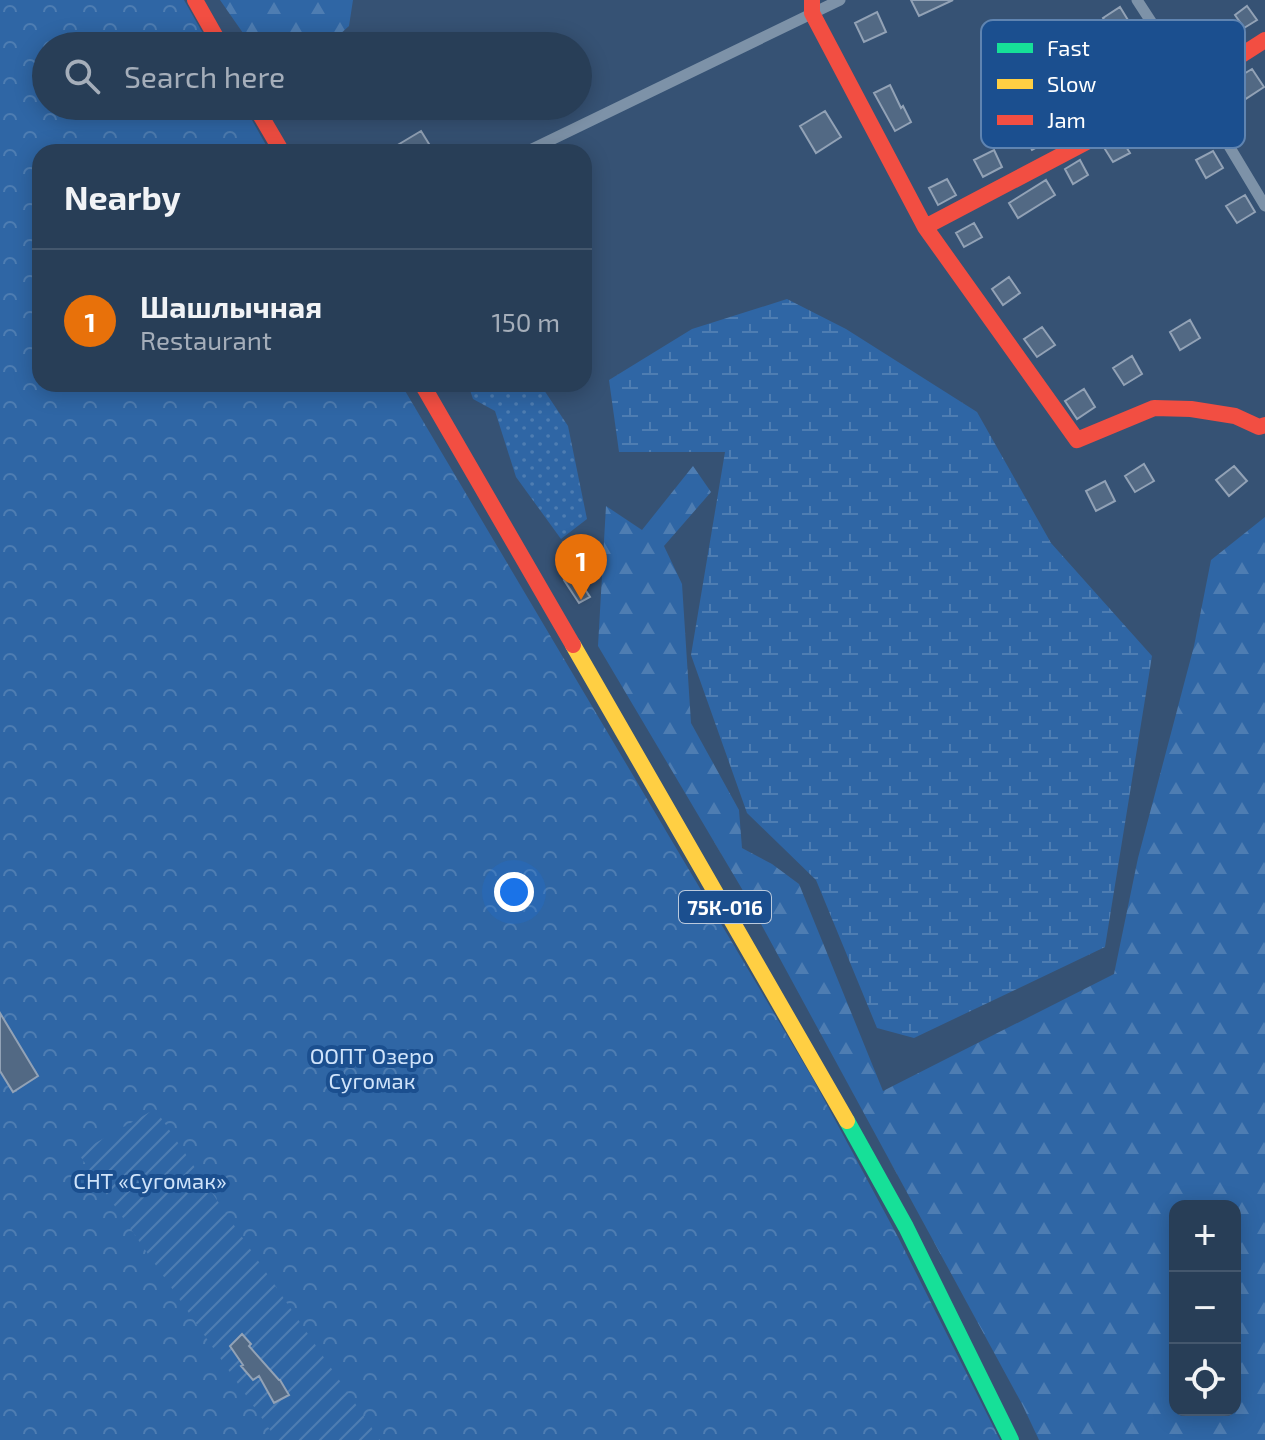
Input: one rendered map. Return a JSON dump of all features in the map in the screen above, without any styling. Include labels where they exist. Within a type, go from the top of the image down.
[{"type":"main road","points":[[195,0],[213,32]]},
{"type":"main road","points":[[812,6],[925,227],[1077,440],[1154,408],[1205,411],[1235,416],[1259,427],[1265,425]]},
{"type":"main road","points":[[1245,53],[1265,40]]},
{"type":"main road","points":[[263,120],[277,144]]},
{"type":"main road","points":[[925,227],[1075,148]]},
{"type":"main road","name":"75К-016","points":[[427,392],[821,1073],[906,1227],[1011,1440]]},
{"type":"street","points":[[592,118],[812,6],[840,0]]},
{"type":"street","points":[[1137,0],[1150,20]]},
{"type":"street","points":[[542,144],[589,120]]},
{"type":"street","points":[[1230,148],[1265,206]]},
{"type":"green space","name":"ООПТ Озеро Сугомак","points":[[0,0],[184,0],[202,32],[32,32],[32,120],[252,120],[265,144],[32,144],[32,392],[406,392],[813,1079],[898,1237],[1000,1440],[0,1440]]},
{"type":"green space","points":[[220,0],[353,0],[349,26],[342,32],[242,32]]},
{"type":"green space","points":[[787,299],[846,329],[977,412],[1051,543],[1152,656],[1105,947],[914,1038],[877,1028],[816,880],[747,813],[691,655],[725,452],[619,452],[609,380],[692,329]]},
{"type":"green space","points":[[471,392],[545,392],[568,426],[587,519],[561,539],[516,477],[495,411],[473,399]]},
{"type":"green space","points":[[693,466],[711,492],[664,546],[682,584],[691,723],[739,810],[742,848],[772,864],[799,884],[883,1091],[1114,974],[1138,858],[1194,646],[1211,560],[1265,517],[1265,1440],[1039,1440],[742,889],[598,646],[606,506],[642,530]]},
{"type":"green space","name":"СНТ «Сугомак»","points":[[155,1109],[380,1440],[277,1440],[78,1153]]},
{"type":"building","points":[[911,0],[953,0],[919,16]]},
{"type":"building","points":[[1247,6],[1257,20],[1245,27],[1245,20],[1238,20],[1235,15]]},
{"type":"building","points":[[1120,7],[1128,20],[1104,20]]},
{"type":"building","points":[[877,12],[886,32],[864,42],[855,23]]},
{"type":"building","points":[[1252,69],[1264,87],[1245,99],[1245,73]]},
{"type":"building","points":[[890,85],[911,122],[895,131],[874,93]]},
{"type":"building","points":[[825,111],[841,137],[816,153],[800,126]]},
{"type":"building","points":[[421,131],[429,144],[399,144]]},
{"type":"building","points":[[1104,148],[1127,148],[1130,153],[1113,162]]},
{"type":"building","points":[[994,150],[1002,167],[983,177],[974,160]]},
{"type":"building","points":[[1213,151],[1223,168],[1206,178],[1196,160]]},
{"type":"building","points":[[1080,160],[1088,175],[1073,184],[1065,169]]},
{"type":"building","points":[[947,179],[956,195],[938,205],[929,188]]},
{"type":"building","points":[[1046,180],[1055,195],[1018,218],[1009,203]]},
{"type":"building","points":[[1245,195],[1255,212],[1237,223],[1226,206]]},
{"type":"building","points":[[974,223],[982,237],[964,247],[956,233]]},
{"type":"building","points":[[1009,277],[1020,293],[1003,305],[992,289]]},
{"type":"building","points":[[1190,320],[1200,338],[1180,350],[1170,332]]},
{"type":"building","points":[[1042,327],[1055,345],[1037,357],[1024,339]]},
{"type":"building","points":[[1132,356],[1142,374],[1124,385],[1113,368]]},
{"type":"building","points":[[1084,389],[1095,407],[1077,419],[1065,401]]},
{"type":"building","points":[[1144,464],[1154,481],[1135,492],[1125,476]]},
{"type":"building","points":[[1234,466],[1247,481],[1229,496],[1216,480]]},
{"type":"building","points":[[1105,481],[1115,501],[1096,511],[1086,491]]},
{"type":"building","points":[[575,574],[590,597],[579,603],[564,580]]},
{"type":"building","points":[[0,1013],[38,1076],[13,1092],[0,1071]]},
{"type":"building","points":[[242,1334],[289,1395],[274,1403],[259,1376],[253,1380],[241,1366],[230,1346]]},
{"type":"traffic: fast","points":[[847,1121],[906,1227],[1011,1440]]},
{"type":"traffic: slow","points":[[573,645],[847,1121]]},
{"type":"traffic: jam","points":[[195,0],[213,32]]},
{"type":"traffic: jam","points":[[812,0],[812,13],[925,227],[1077,440],[1154,408],[1191,409],[1235,416],[1259,427],[1265,425]]},
{"type":"traffic: jam","points":[[1245,53],[1265,40]]},
{"type":"traffic: jam","points":[[263,120],[277,144]]},
{"type":"traffic: jam","points":[[925,227],[1075,148]]},
{"type":"traffic: jam","points":[[427,392],[573,645]]},
{"type":"place","name":"Шашлычная","points":[[581,600]]}]
